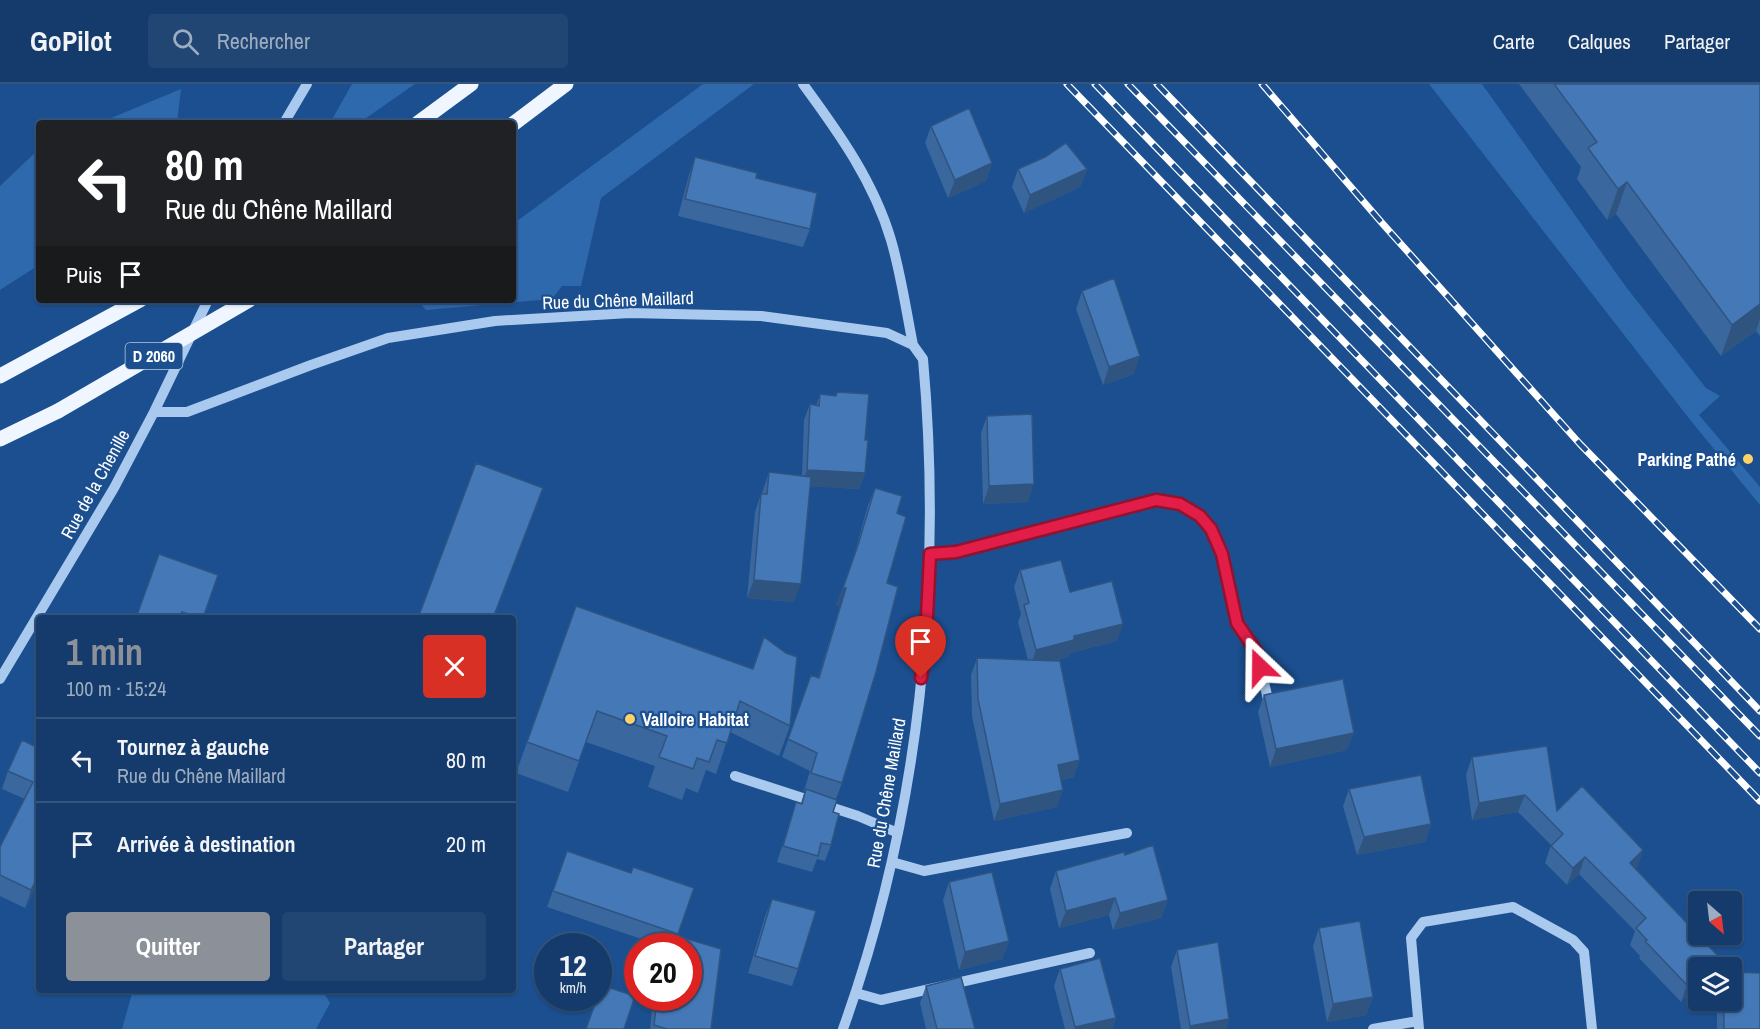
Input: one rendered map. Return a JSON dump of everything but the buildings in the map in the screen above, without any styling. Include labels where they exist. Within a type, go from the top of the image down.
[{"type":"main road","points":[[422,120],[471,84]]},
{"type":"main road","points":[[516,122],[566,84]]},
{"type":"main road","points":[[0,376],[135,303]]},
{"type":"main road","name":"D 2060","points":[[0,439],[58,411],[244,303]]},
{"type":"street","points":[[286,120],[307,84]]},
{"type":"street","name":"Rue du Chêne Maillard","points":[[803,84],[842,136],[864,174],[891,240],[913,345],[923,359],[930,466],[930,554],[926,638],[913,748],[892,862],[856,993],[843,1029]]},
{"type":"street","name":"Rue de la Chenille","points":[[38,615],[114,488],[207,303]]},
{"type":"street","name":"Rue du Chêne Maillard","points":[[154,412],[187,412],[388,338],[495,321],[630,313],[761,316],[887,333],[913,345]]},
{"type":"street","points":[[930,554],[956,552],[1156,500],[1180,504],[1200,516],[1211,529],[1222,554],[1237,623],[1256,651],[1268,699]]},
{"type":"street","name":"Rue de la Chenille","points":[[0,679],[36,619]]},
{"type":"street","points":[[735,776],[858,816],[897,834]]},
{"type":"street","points":[[892,862],[924,871],[1127,833]]},
{"type":"street","points":[[1373,1029],[1419,1025],[1411,938],[1423,922],[1513,908],[1574,940],[1584,952],[1592,1029]]},
{"type":"street","points":[[856,993],[881,1000],[1089,953]]},
{"type":"shaded area","points":[[352,84],[415,84],[363,120],[332,120]]},
{"type":"shaded area","points":[[703,84],[754,84],[601,198],[581,286],[562,286],[552,299],[516,302],[516,222]]},
{"type":"shaded area","points":[[1429,84],[1482,84],[1626,287],[1706,388],[1720,396],[1699,415],[1760,487],[1760,505],[1691,421]]},
{"type":"shaded area","points":[[181,89],[177,120],[106,120]]},
{"type":"shaded area","points":[[36,152],[36,267],[0,290],[0,186]]},
{"type":"shaded area","points":[[420,303],[506,303],[426,310]]},
{"type":"shaded area","points":[[132,993],[324,993],[330,1003],[316,1029],[122,1029]]},
{"type":"railway","points":[[1067,84],[1760,801]]},
{"type":"railway","points":[[1095,84],[1760,773]]},
{"type":"railway","points":[[1128,84],[1760,736]]},
{"type":"railway","points":[[1157,84],[1760,711]]},
{"type":"railway","points":[[1262,84],[1382,223],[1580,444],[1760,629]]},
{"type":"place","name":"Parking Pathé","points":[[1748,459]]},
{"type":"place","name":"Valloire Habitat","points":[[630,719]]},
{"type":"route","points":[[921,678],[926,638],[930,554],[956,552],[1156,500],[1180,504],[1200,516],[1211,529],[1222,554],[1237,623],[1256,651],[1260,667]]}]
